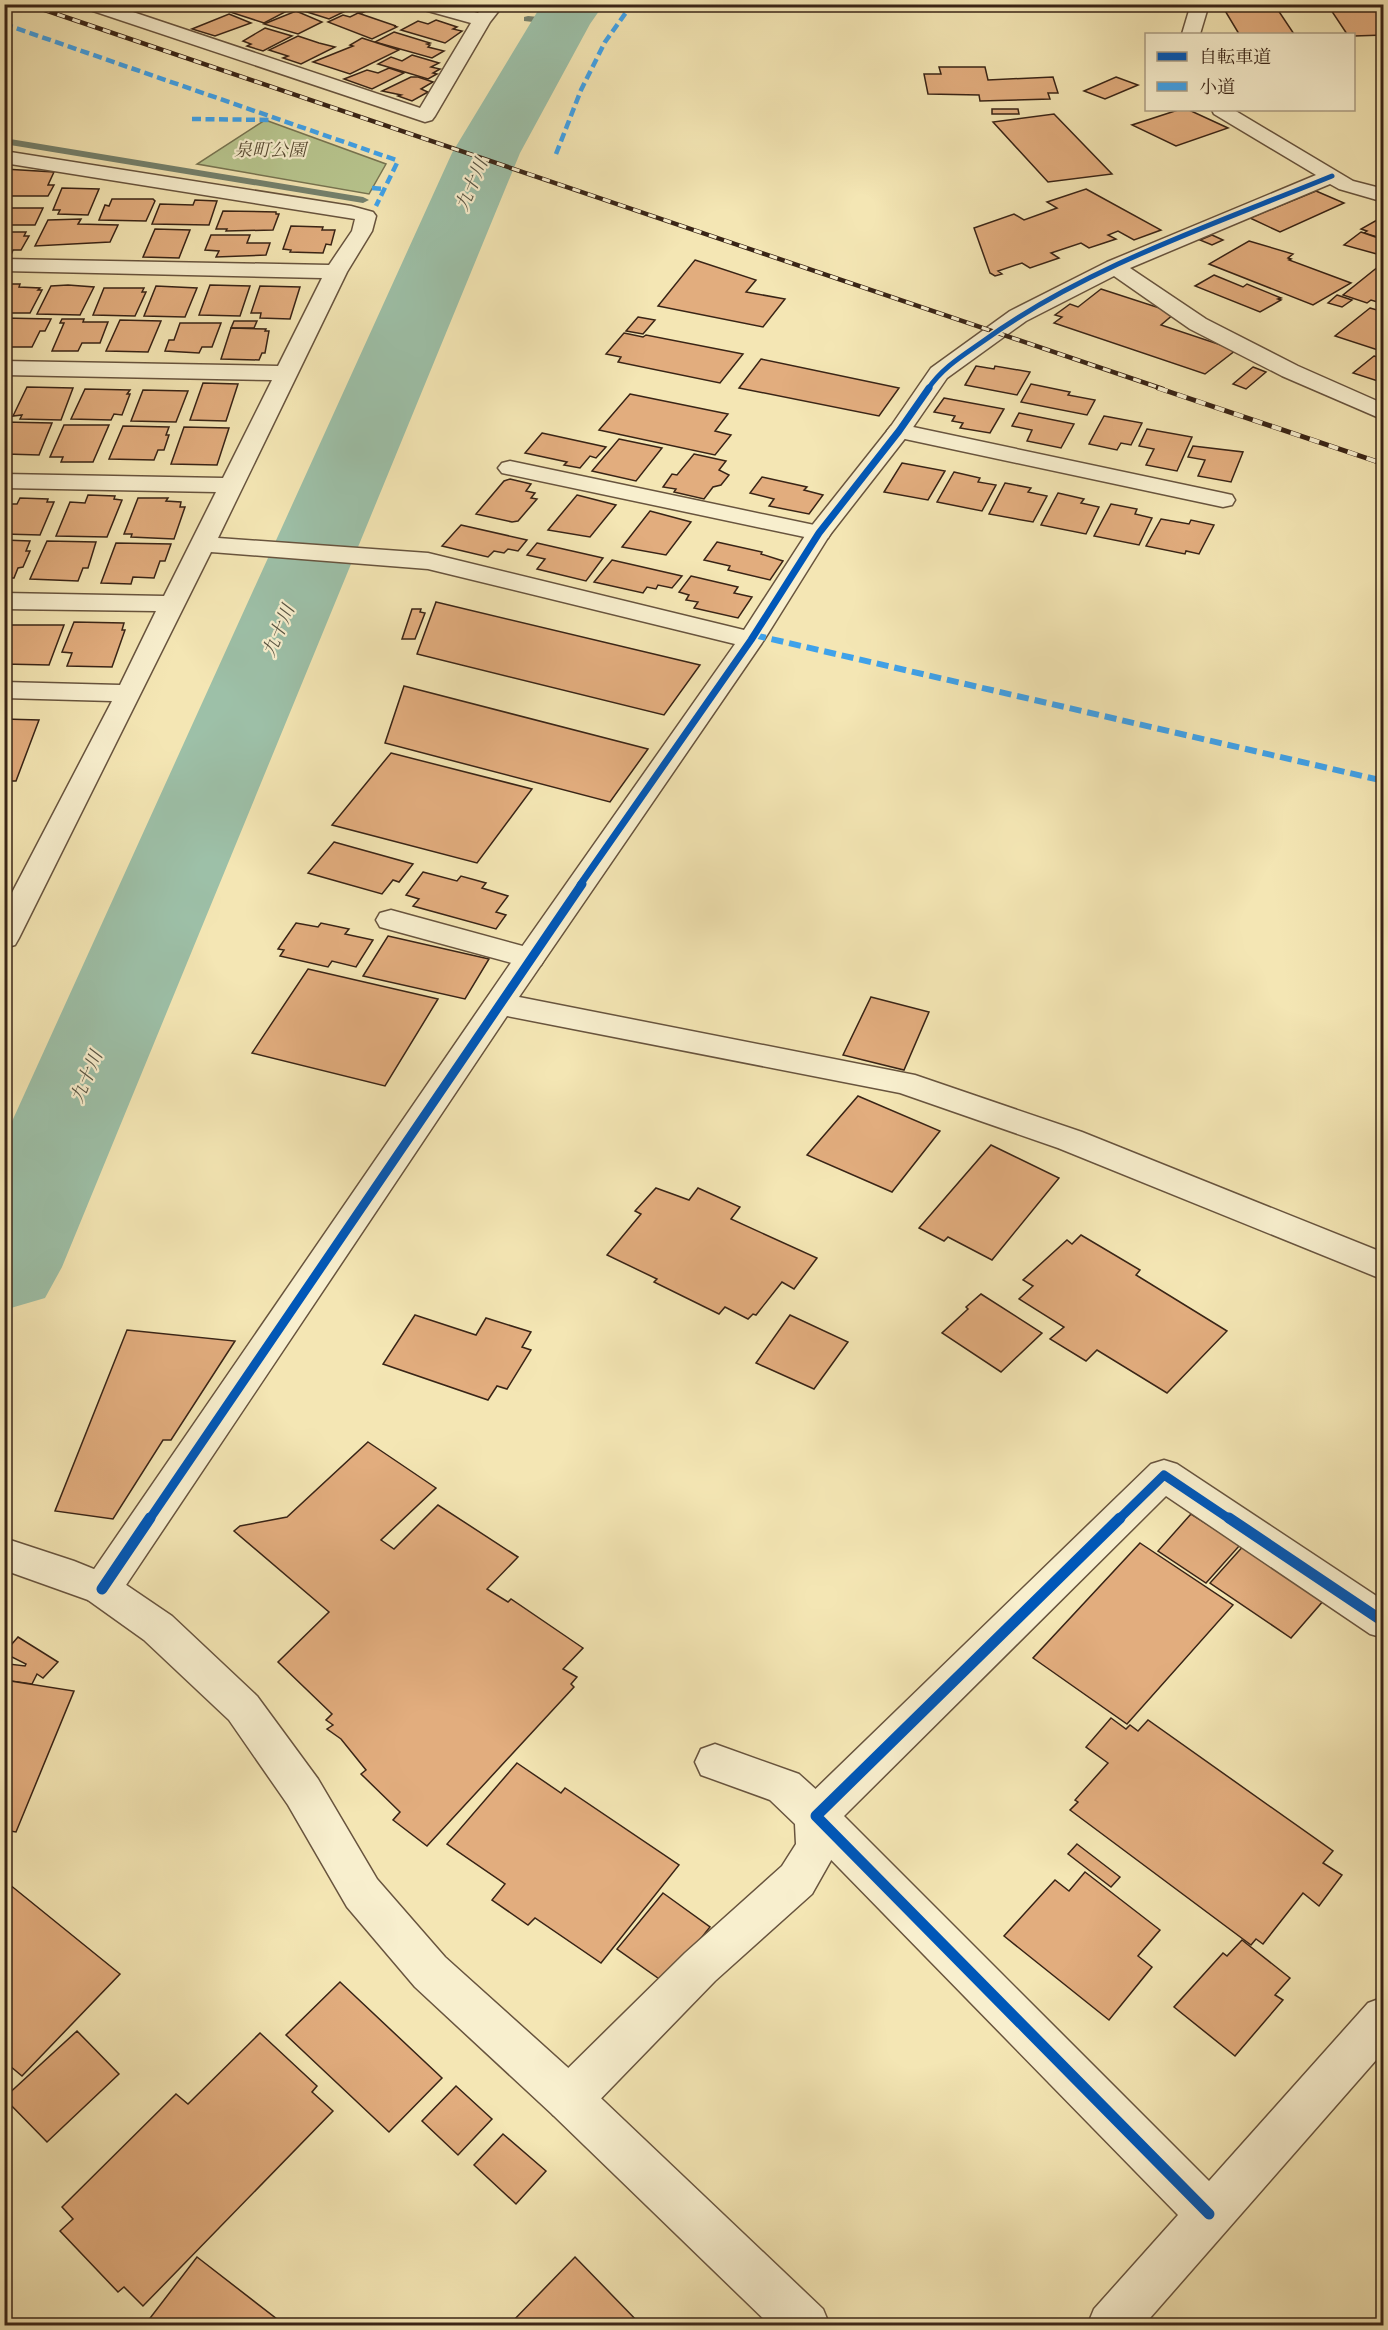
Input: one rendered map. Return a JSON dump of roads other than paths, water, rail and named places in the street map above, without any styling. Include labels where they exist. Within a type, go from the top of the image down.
[{"type":"street","points":[[90,4],[425,116],[490,11]]},
{"type":"street","points":[[423,4],[490,11]]},
{"type":"street","points":[[467,4],[490,11]]},
{"type":"street","points":[[1191,33],[1200,4]]},
{"type":"street","points":[[1223,111],[1346,185],[1383,196]]},
{"type":"street","points":[[4,157],[366,216],[362,231],[336,272],[129,693],[4,938]]},
{"type":"street","points":[[102,1589],[530,958],[751,640],[819,533],[898,431],[939,373],[1018,316],[1115,267],[1332,176]]},
{"type":"street","points":[[4,265],[336,272]]},
{"type":"street","points":[[1115,267],[1198,324],[1290,371],[1383,413]]},
{"type":"street","points":[[4,368],[286,373]]},
{"type":"street","points":[[898,431],[1223,500]]},
{"type":"street","points":[[510,468],[819,533]]},
{"type":"street","points":[[4,481],[231,486]]},
{"type":"street","points":[[202,544],[428,561],[751,640]]},
{"type":"street","points":[[4,601],[173,604]]},
{"type":"street","points":[[4,690],[129,693]]},
{"type":"street","points":[[391,920],[530,958]]},
{"type":"street","points":[[500,1004],[904,1083],[1070,1140],[1383,1267]]},
{"type":"street","points":[[569,2099],[700,1966],[797,1880],[817,1848],[816,1816],[1164,1475],[1383,1622]]},
{"type":"street","points":[[4,1554],[60,1572],[102,1589],[158,1628],[243,1708],[303,1792],[362,1893],[430,1972],[569,2099],[806,2325]]},
{"type":"street","points":[[715,1762],[784,1787],[816,1816],[1209,2214]]},
{"type":"street","points":[[1111,2325],[1383,2018]]},
{"type":"waterway","name":"九十川","points":[[4,1267],[486,153],[562,19],[574,4]]},
{"type":"waterway","points":[[528,19],[561,22]]},
{"type":"waterway","points":[[4,141],[363,200]]},
{"type":"railway","points":[[27,4],[1163,389]]},
{"type":"railway","points":[[1158,388],[1384,464]]},
{"type":"park label","name":"泉町公園","points":[[270,150]]}]
